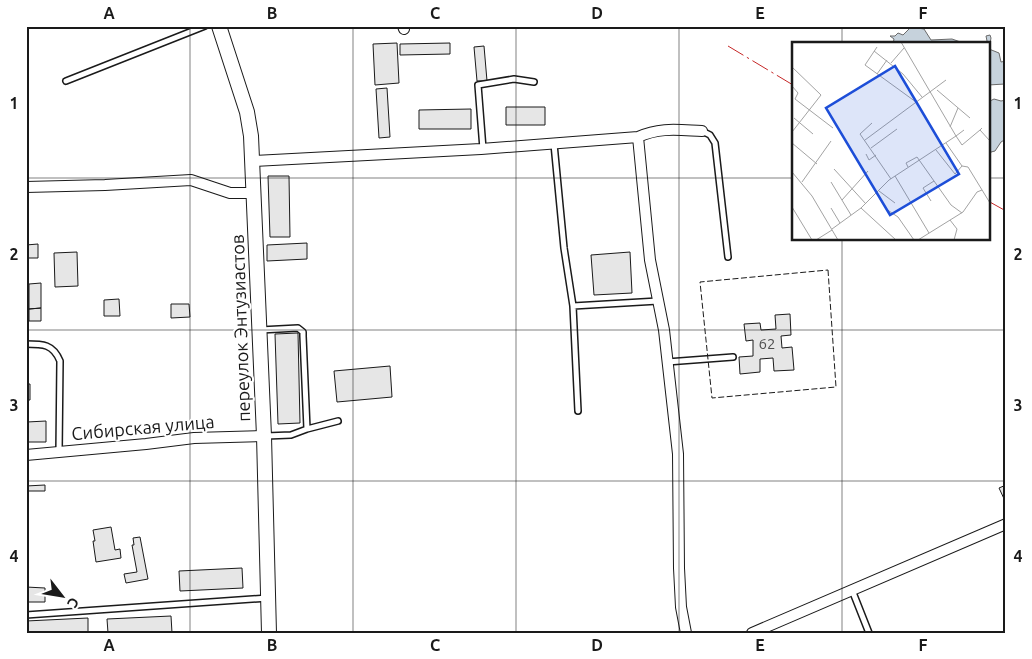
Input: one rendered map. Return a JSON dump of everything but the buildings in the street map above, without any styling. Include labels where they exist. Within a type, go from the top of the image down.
[{"type":"main road","name":"переулок Энтузиастов","points":[[219,26],[247,112],[253,161],[264,436],[269,633]]},
{"type":"street","points":[[253,161],[483,149],[638,137],[656,130],[702,132]]},
{"type":"street","points":[[638,137],[650,260],[664,330],[678,454],[679,568],[681,607],[686,633]]},
{"type":"street","points":[[26,187],[191,180],[230,193],[254,193]]},
{"type":"street","name":"Сибирская улица","points":[[26,455],[194,438],[264,436]]},
{"type":"street","points":[[752,633],[1006,524]]},
{"type":"lane","points":[[66,81],[205,26]]},
{"type":"lane","points":[[483,149],[478,85],[514,78],[534,82]]},
{"type":"lane","points":[[702,132],[710,135],[715,143],[728,257]]},
{"type":"lane","points":[[554,143],[564,248],[573,306],[578,411]]},
{"type":"lane","points":[[573,306],[658,301]]},
{"type":"lane","points":[[260,330],[298,328],[303,332],[307,429]]},
{"type":"lane","points":[[26,344],[42,344],[49,347],[56,352],[60,361],[59,452]]},
{"type":"lane","points":[[668,362],[733,357]]},
{"type":"lane","points":[[264,436],[291,435],[307,429],[338,422]]},
{"type":"lane","points":[[852,590],[870,633]]},
{"type":"lane","points":[[26,615],[268,598]]},
{"type":"shaded area","points":[[911,27],[924,29],[931,40],[952,39],[960,42],[893,42],[894,39],[890,36],[895,36],[898,33],[903,35]]},
{"type":"shaded area","points":[[990,35],[990,44],[987,42],[986,36]]},
{"type":"shaded area","points":[[990,49],[999,53],[1001,62],[1006,61],[1005,84],[990,85]]},
{"type":"shaded area","points":[[994,99],[1006,100],[1006,139],[990,154],[990,101]]},
{"type":"fence","points":[[828,270],[836,387],[712,398],[700,282],[828,270]]},
{"type":"power","points":[[728,46],[792,84]]},
{"type":"power","points":[[990,202],[1006,211]]}]
